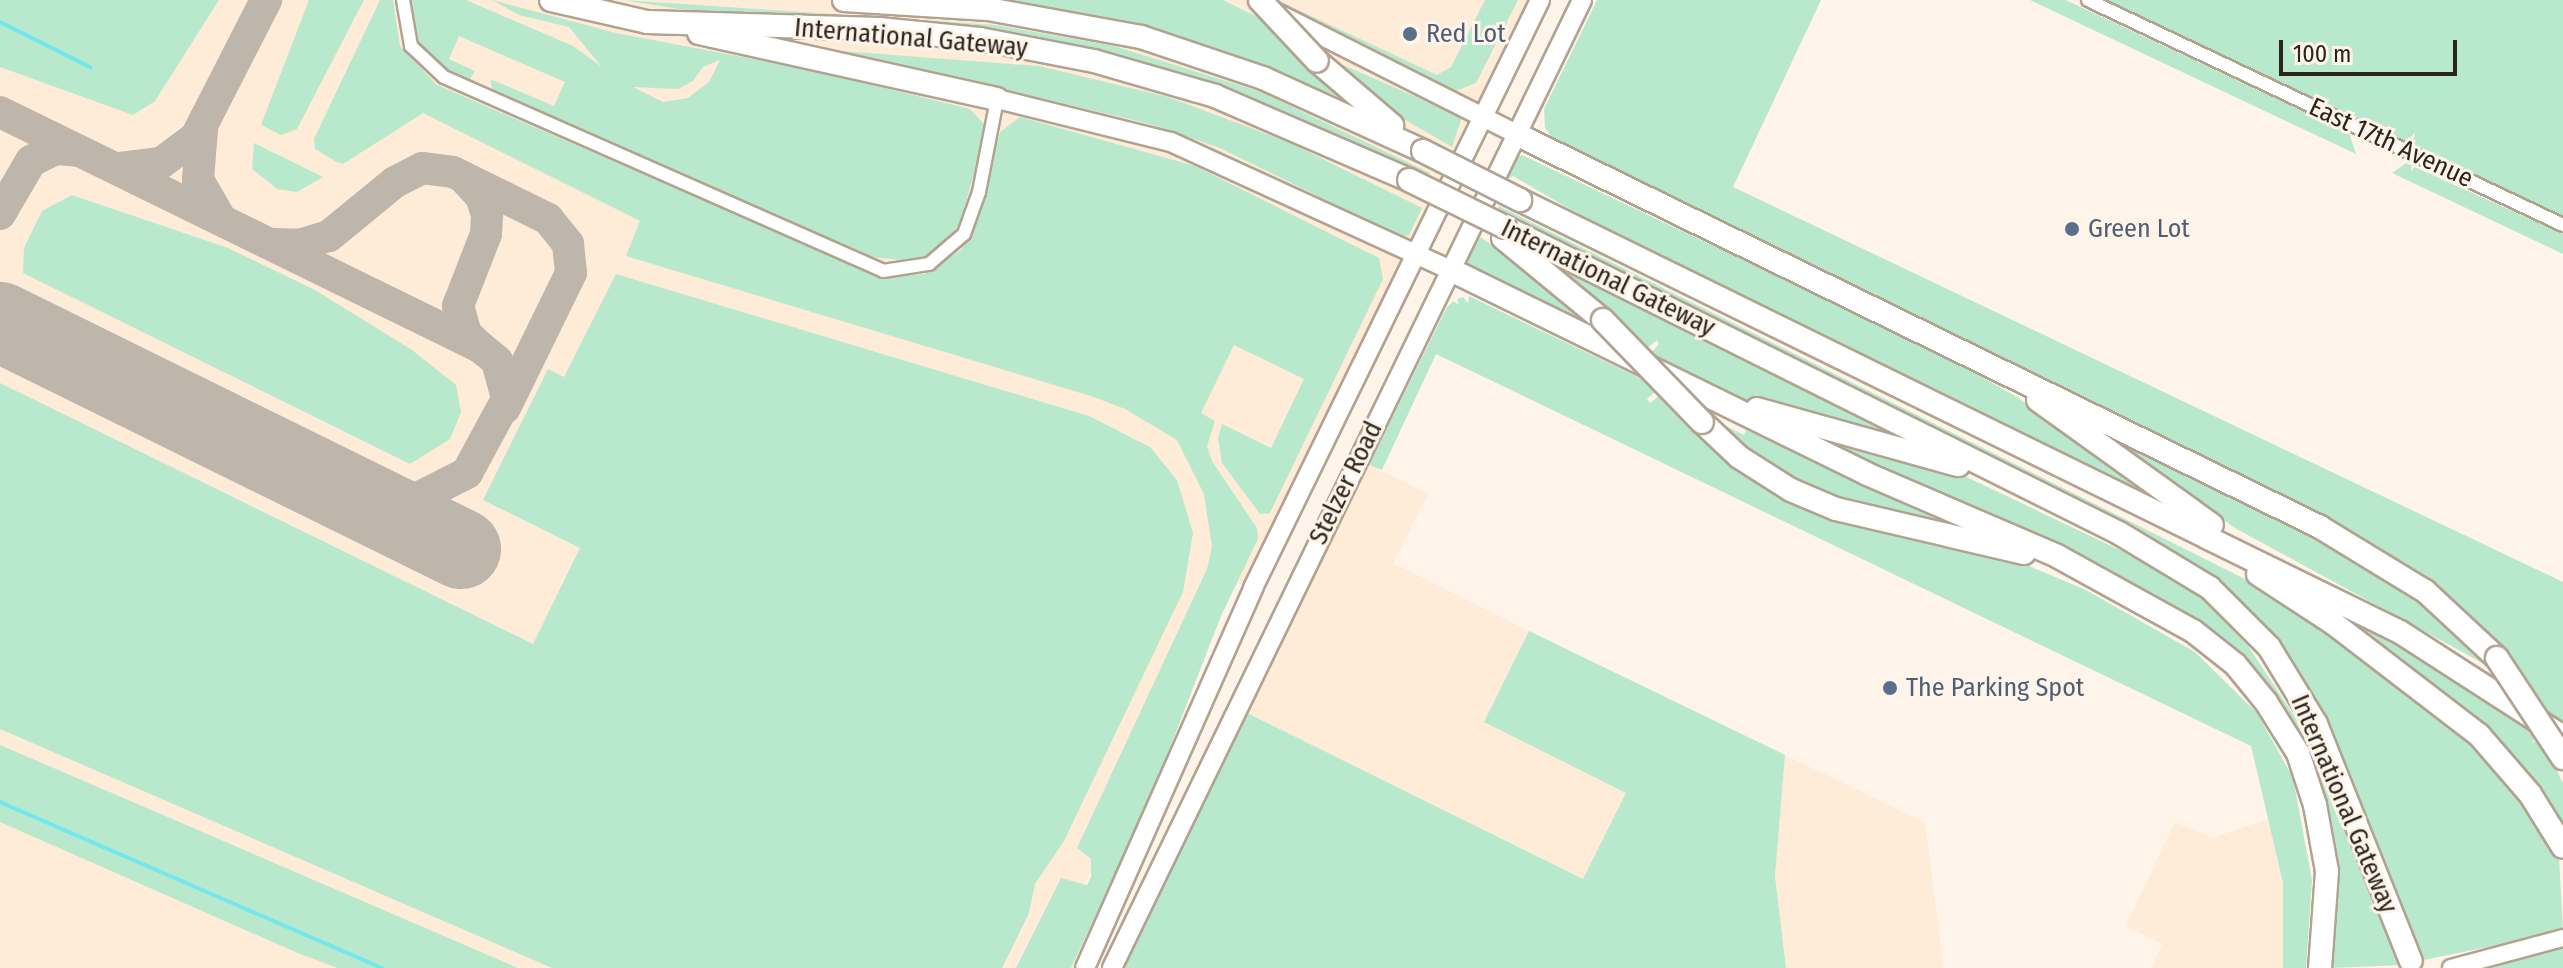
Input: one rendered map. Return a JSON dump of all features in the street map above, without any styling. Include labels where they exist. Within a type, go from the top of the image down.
[{"type":"highway","name":"International Gateway","points":[[551,0],[647,22],[879,29],[1036,49],[1157,76],[1215,96],[1409,180],[1504,232],[2024,486],[2182,568],[2269,647],[2316,724],[2411,961]]},
{"type":"highway","name":"International Gateway","points":[[844,0],[988,9],[1141,37],[1263,78],[1423,151],[2400,632],[2563,737]]},
{"type":"highway","points":[[1260,0],[1317,61],[1423,151]]},
{"type":"highway","points":[[647,22],[878,69],[997,99]]},
{"type":"highway","points":[[1516,134],[2374,556],[2425,591],[2497,658],[2563,758]]},
{"type":"highway","points":[[1504,232],[1603,320],[1739,457],[1836,509],[2005,546],[2109,584]]},
{"type":"highway","points":[[1451,270],[2109,584],[2193,631],[2235,664],[2266,702],[2298,753],[2315,805],[2327,871],[2320,968]]},
{"type":"highway","points":[[1976,359],[2225,535],[2400,632]]},
{"type":"highway","points":[[1705,393],[2024,486]]},
{"type":"highway","points":[[2000,437],[2122,506],[2252,570],[2333,623],[2479,735],[2530,794],[2563,847]]},
{"type":"main road","points":[[1251,0],[1516,134]]},
{"type":"main road","name":"Stelzer Road","points":[[1085,968],[1253,588],[1540,0]]},
{"type":"main road","name":"Stelzer Road","points":[[1112,968],[1582,0]]},
{"type":"main road","points":[[997,99],[1171,142],[1451,270]]},
{"type":"main road","points":[[2451,968],[2563,938]]},
{"type":"street","points":[[403,0],[411,46],[444,77],[883,271],[929,264],[964,234],[979,192],[997,99]]},
{"type":"street","name":"East 17th Avenue","points":[[2088,0],[2563,225]]},
{"type":"shaded area","points":[[0,0],[1540,0],[1253,588],[1229,580],[1118,822],[1057,934],[1046,968],[0,968]]},
{"type":"shaded area","points":[[1369,465],[1428,493],[1393,563],[1529,631],[1484,722],[1626,793],[1584,879],[1241,710]]},
{"type":"shaded area","points":[[1785,755],[1925,823],[1944,968],[1786,968],[1775,876]]},
{"type":"shaded area","points":[[2269,819],[2284,883],[2283,968],[2152,968],[2162,944],[2126,926],[2175,822],[2212,838]]},
{"type":"green space","points":[[0,0],[219,0],[155,101],[133,115],[0,67]]},
{"type":"green space","points":[[309,0],[364,0],[297,129],[281,135],[261,125]]},
{"type":"green space","points":[[380,0],[393,0],[400,46],[437,85],[882,277],[925,274],[961,250],[977,223],[1000,132],[1020,117],[1195,166],[1379,258],[1383,279],[1270,513],[1260,514],[1222,463],[1218,438],[1222,424],[1271,448],[1304,379],[1234,345],[1201,413],[1215,421],[1207,446],[1212,461],[1257,528],[1258,539],[1221,616],[1148,804],[1071,968],[1016,968],[1061,878],[1087,885],[1091,877],[1091,859],[1077,848],[1207,569],[1212,547],[1204,494],[1177,440],[1125,409],[1094,397],[626,256],[640,221],[423,113],[343,164],[335,161],[315,149],[314,139]]},
{"type":"green space","points":[[411,0],[466,0],[573,46],[602,67],[569,27],[519,15],[492,0],[616,33],[812,70],[970,109],[984,124],[985,135],[960,223],[942,248],[915,261],[868,257],[493,91],[490,79],[554,106],[565,82],[459,36],[449,59],[475,71],[470,79],[454,75],[418,45]],"holes":[[[720,60],[709,82],[688,98],[663,102],[633,87],[678,89],[693,81],[703,67]]]},
{"type":"green space","points":[[623,0],[995,25],[1114,46],[1261,92],[1430,173],[1427,178],[1254,98],[1104,52],[984,31],[728,17]]},
{"type":"green space","points":[[1011,0],[1223,0],[1270,23],[1345,99],[1175,34]]},
{"type":"green space","points":[[1277,0],[1437,75],[1451,67],[1485,0],[1518,0],[1476,83],[1456,91]]},
{"type":"green space","points":[[1597,0],[1821,0],[1733,187],[2563,582],[2563,722],[2548,712],[2499,647],[2467,615],[2372,544],[1555,142],[1545,128],[1544,109]]},
{"type":"green space","points":[[2030,0],[2066,0],[2349,133],[2356,154]]},
{"type":"green space","points":[[2103,0],[2563,0],[2563,216]]},
{"type":"green space","points":[[841,51],[1039,66],[1168,97],[1288,142],[1422,208],[1409,235],[1401,237],[1220,148],[1146,123]]},
{"type":"green space","points":[[1327,58],[1462,117],[1452,147],[1378,104]]},
{"type":"green space","points":[[254,143],[323,177],[297,192],[277,189],[252,169]]},
{"type":"green space","points":[[1522,155],[1939,353],[2017,397],[2163,503],[1594,223],[1513,176],[1509,178],[1514,158]]},
{"type":"green space","points":[[2406,163],[2563,234],[2563,254],[2392,173]]},
{"type":"green space","points":[[72,195],[228,248],[315,290],[412,350],[456,385],[461,412],[450,439],[410,464],[23,273],[24,248],[42,211]]},
{"type":"green space","points":[[1499,206],[2275,594],[2474,740],[2543,828],[2559,857],[2563,932],[2423,960],[2325,729],[2212,578],[2152,541],[1496,213]]},
{"type":"green space","points":[[1477,235],[1525,267],[1594,326],[1466,266]]},
{"type":"green space","points":[[1558,266],[1922,446],[1753,403],[1659,363],[1650,354],[1659,344],[1657,340],[1645,350],[1553,267]]},
{"type":"green space","points":[[616,274],[1089,416],[1150,447],[1177,480],[1193,533],[1183,592],[1064,841],[1035,884],[1029,913],[1002,968],[552,968],[0,729],[0,383],[533,644],[580,548],[483,500],[548,369],[564,377]]},
{"type":"green space","points":[[1469,296],[1650,383],[1657,390],[1647,399],[1650,403],[1661,394],[1732,466],[1808,511],[1879,532],[2008,557],[2086,590],[2195,652],[2257,713],[2293,778],[2312,880],[2306,968],[2283,968],[2283,883],[2251,746],[1436,354],[1382,470],[1369,465],[1447,307],[1453,301],[1459,305],[1457,299],[1463,297],[1468,303]]},
{"type":"green space","points":[[2079,416],[2290,519],[2408,586],[2497,671],[2235,528]]},
{"type":"green space","points":[[1708,417],[1744,435],[1746,430],[1984,533],[1858,510],[1772,472]]},
{"type":"green space","points":[[1783,427],[1954,471],[2164,571],[2198,595],[2248,646],[2295,717],[2401,965],[2331,968],[2336,894],[2329,823],[2221,645]]},
{"type":"green space","points":[[2305,591],[2386,633],[2537,730],[2539,737],[2531,742],[2542,741],[2563,783],[2563,834],[2555,818]]},
{"type":"green space","points":[[1529,631],[1785,755],[1775,876],[1786,968],[1118,968],[1241,710],[1583,879],[1626,793],[1484,722]]},
{"type":"green space","points":[[0,745],[518,968],[338,968],[300,954],[0,822]]},
{"type":"green space","points":[[2563,947],[2563,968],[2492,968],[2539,953]]},
{"type":"waterway","points":[[0,22],[90,67]]},
{"type":"waterway","points":[[0,802],[382,968]]},
{"type":"taxiway","points":[[120,168],[161,163],[196,137],[266,0]]},
{"type":"taxiway","points":[[0,112],[480,347],[497,361],[507,399],[467,473],[416,499],[353,496]]},
{"type":"taxiway","points":[[202,129],[198,180],[220,218]]},
{"type":"taxiway","points":[[0,214],[31,161],[56,149],[78,151]]},
{"type":"taxiway","points":[[275,244],[299,245],[329,236],[395,182],[422,168],[453,172],[548,219],[568,244],[571,273],[505,408]]},
{"type":"taxiway","points":[[463,177],[481,196],[487,215],[486,234],[458,306],[466,334],[479,346]]},
{"type":"taxiway","points":[[0,313],[20,332]]},
{"type":"runway","points":[[0,322],[461,549]]},
{"type":"place","name":"Red Lot","points":[[1410,34]]},
{"type":"place","name":"Green Lot","points":[[2072,229]]},
{"type":"place","name":"The Parking Spot","points":[[1890,688]]}]
